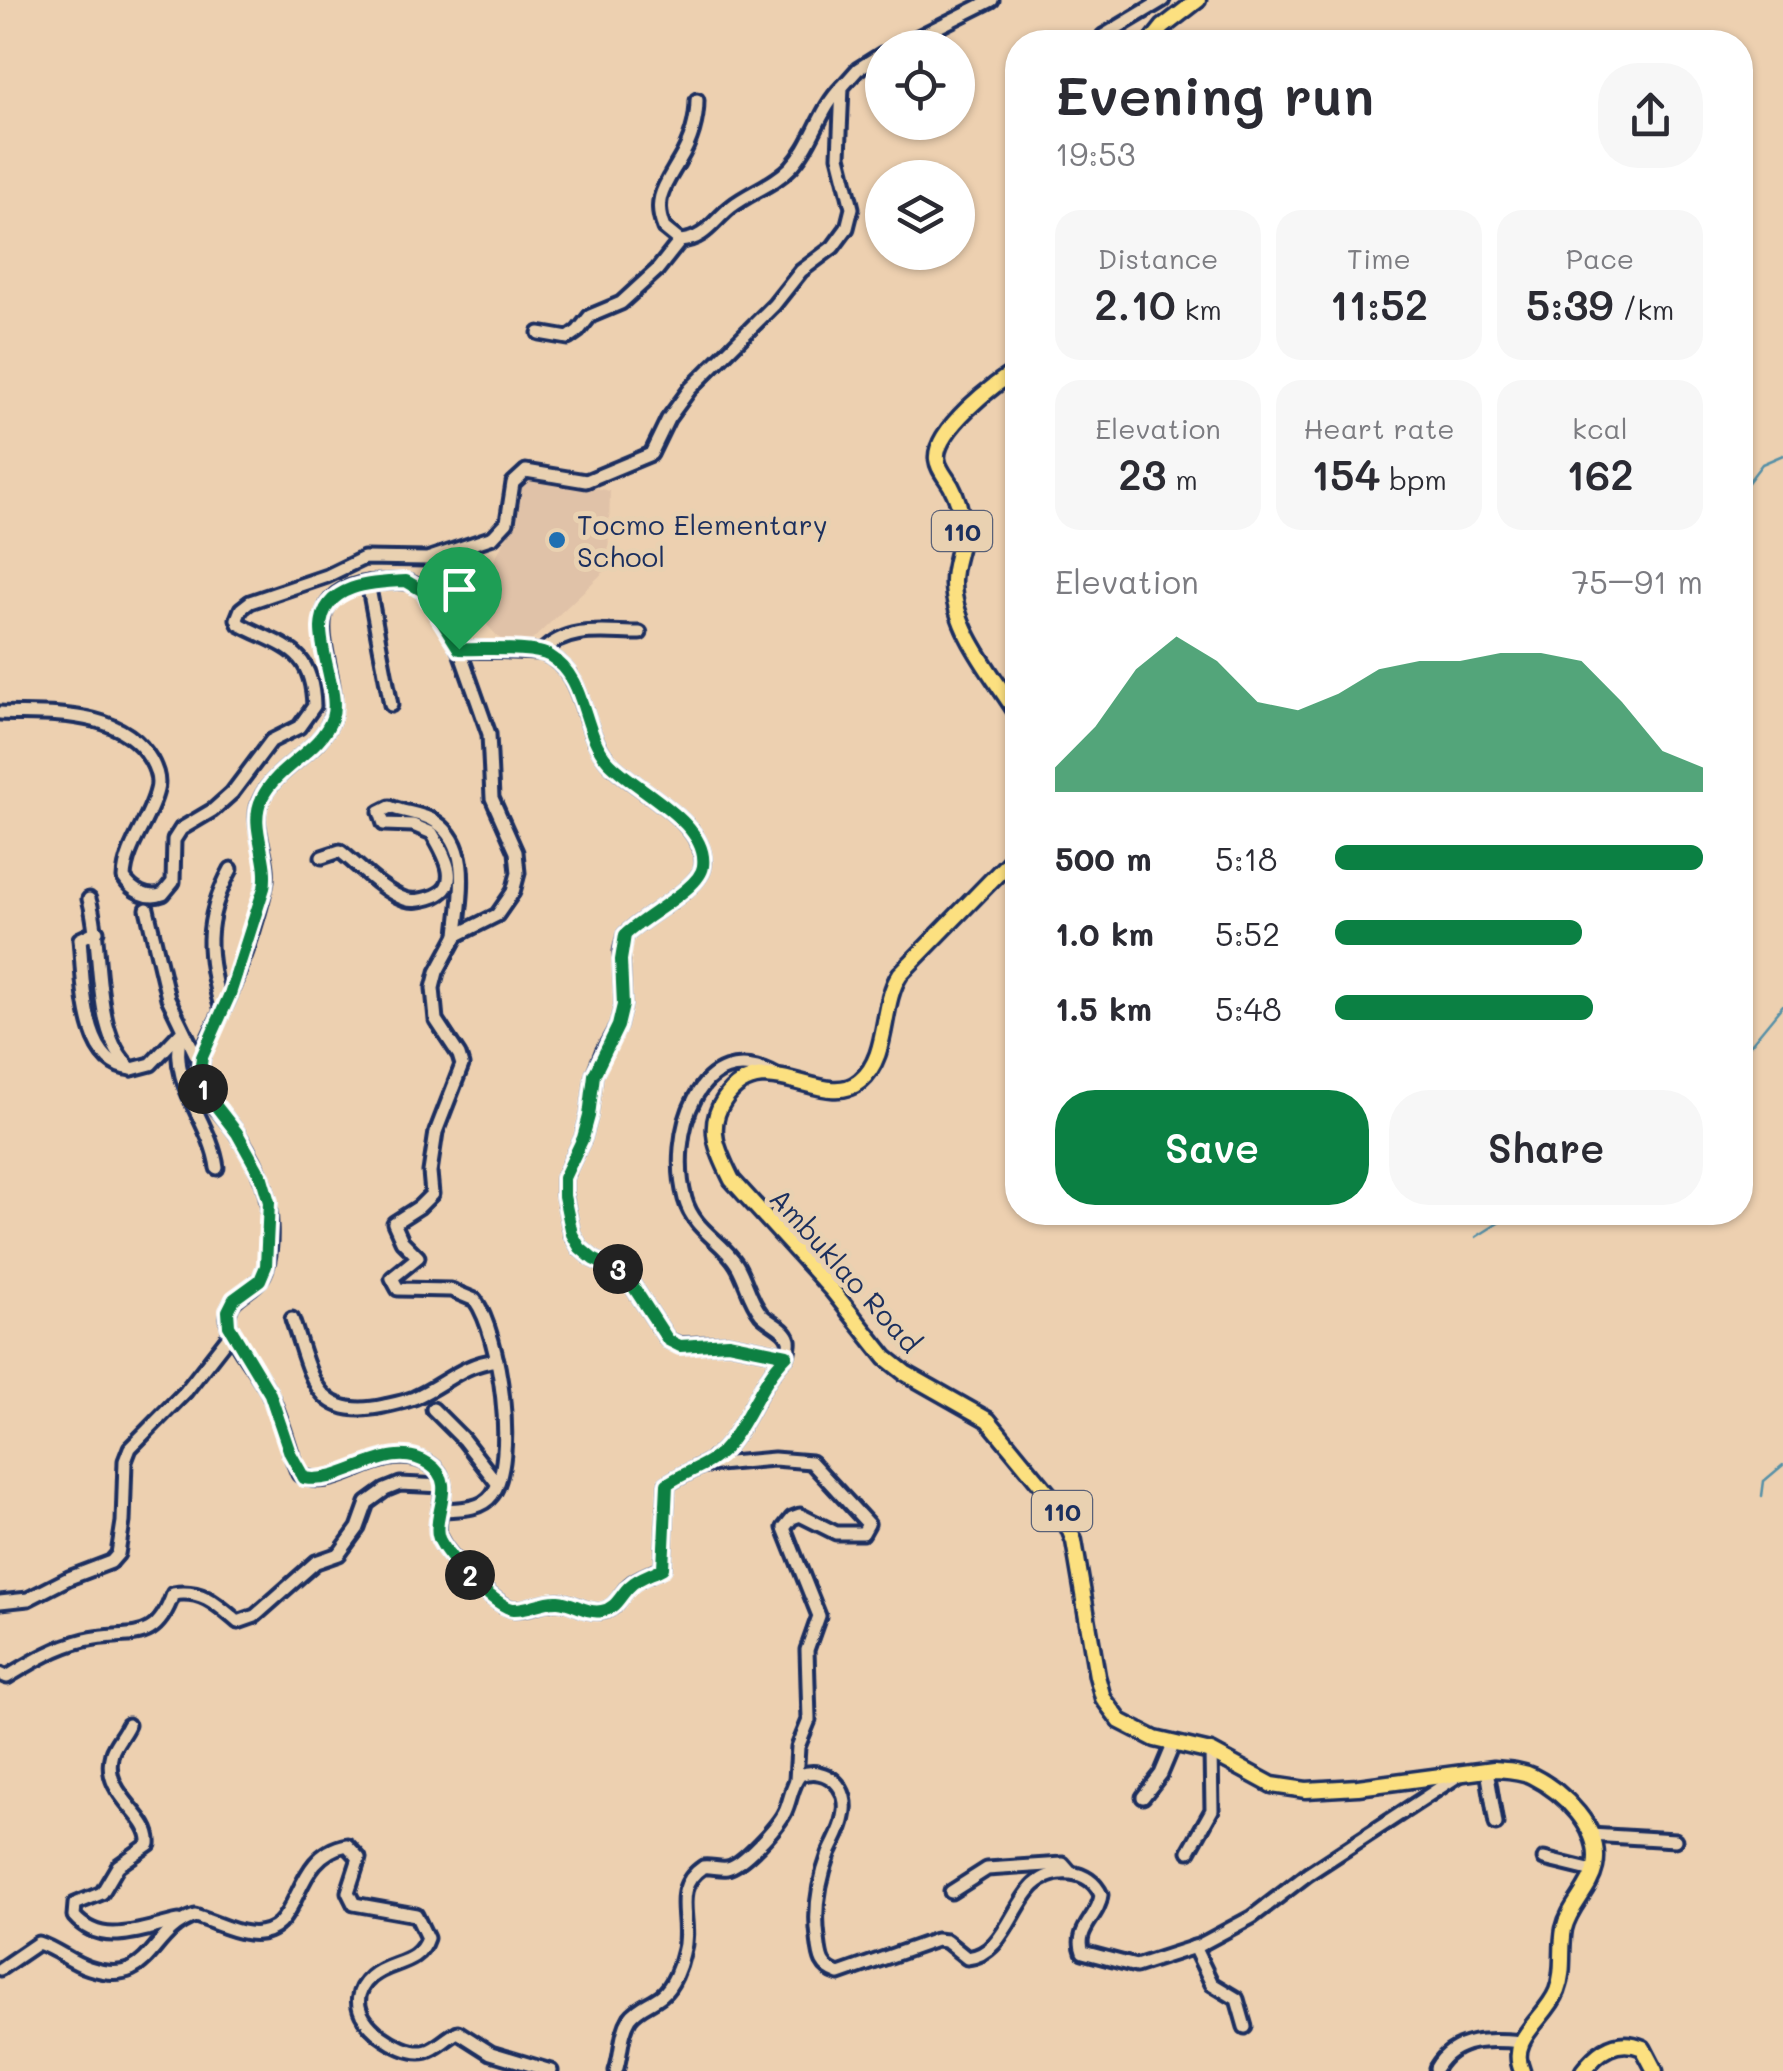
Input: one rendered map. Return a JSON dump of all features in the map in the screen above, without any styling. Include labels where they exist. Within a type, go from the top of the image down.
[{"type":"main road","points":[[1161,30],[1198,0]]},
{"type":"main road","name":"110","points":[[1005,378],[944,433],[936,456],[956,496],[962,519],[953,586],[962,622],[1005,693]]},
{"type":"main road","points":[[777,1076],[832,1088],[854,1086],[864,1079],[872,1066],[890,994],[900,974],[1005,866]]},
{"type":"main road","name":"Ambuklao Road","points":[[777,1076],[740,1084],[718,1110],[714,1132],[732,1180],[832,1290],[886,1358],[988,1420],[1061,1509],[1074,1541],[1096,1676],[1103,1698],[1120,1721],[1155,1739],[1211,1752],[1272,1784],[1306,1790],[1516,1770],[1532,1776],[1563,1798],[1582,1818],[1590,1835]]},
{"type":"main road","points":[[1522,2071],[1517,2060],[1521,2042],[1556,1992],[1562,1974],[1564,1930],[1593,1871],[1595,1856],[1590,1835]]},
{"type":"main road","points":[[1583,2071],[1596,2054],[1612,2045],[1632,2043],[1644,2048],[1655,2071]]},
{"type":"street","points":[[932,30],[992,0]]},
{"type":"street","points":[[1113,30],[1163,0]]},
{"type":"street","points":[[697,100],[690,138],[662,191],[660,220],[672,237],[680,240],[692,240],[704,233],[730,208],[792,166],[814,135],[832,97],[865,65]]},
{"type":"street","points":[[0,713],[75,715],[107,724],[143,748],[156,772],[157,790],[132,848],[124,878],[147,896],[163,894],[174,882],[174,840],[181,830],[232,793],[271,741],[299,727],[314,706],[309,670],[302,660],[291,648],[240,624],[236,619],[241,609],[250,602],[304,585],[364,558],[428,559],[493,537],[507,522],[513,483],[526,471],[594,480],[652,454],[668,419],[690,389],[847,228],[852,208],[839,156],[842,88]]},
{"type":"street","points":[[539,332],[568,338],[578,332],[590,316],[621,303],[658,270],[680,240]]},
{"type":"street","points":[[457,935],[497,915],[513,892],[518,873],[516,852],[492,798],[489,734],[459,649],[430,600],[416,585],[406,581],[368,583],[337,596],[322,620],[334,712],[326,732],[262,795],[258,826],[268,872],[249,940],[201,1066],[202,1088],[237,1133],[262,1178],[269,1202],[266,1266],[260,1280],[234,1299],[228,1311],[232,1332],[270,1394],[290,1453],[304,1478],[331,1479],[366,1463],[401,1457],[429,1464],[438,1472],[443,1486],[438,1535],[445,1548],[502,1606],[520,1609],[557,1600],[592,1612],[601,1611],[612,1608],[631,1584],[663,1568],[667,1484],[704,1465],[728,1446],[768,1374],[787,1355],[787,1334],[763,1316],[736,1262],[708,1237],[691,1213],[678,1153],[687,1110],[720,1072],[739,1064],[758,1066],[777,1076]]},
{"type":"street","points":[[368,583],[391,705]]},
{"type":"street","points":[[542,652],[552,642],[572,633],[640,633]]},
{"type":"street","points":[[459,649],[542,652],[563,666],[574,682],[596,743],[608,761],[679,818],[696,838],[702,853],[704,867],[698,882],[633,927],[622,942],[625,988],[620,1016],[594,1075],[583,1138],[564,1178],[572,1234],[593,1259],[614,1267],[634,1284],[668,1340],[680,1346],[728,1343],[787,1355]]},
{"type":"street","points":[[322,857],[340,851],[406,900],[427,898],[446,890],[451,878],[432,833],[414,826],[384,824],[380,812],[390,807],[438,823],[462,868],[457,935],[433,988],[436,1020],[460,1056],[460,1078],[441,1112],[436,1132],[430,1172],[432,1194],[419,1208],[394,1223],[402,1241],[418,1256],[392,1278],[398,1289],[451,1290],[475,1300],[494,1340],[504,1424],[501,1472],[494,1494],[479,1505],[442,1510]]},
{"type":"street","points":[[222,1011],[210,963],[209,923],[232,868]]},
{"type":"street","points":[[88,899],[97,932],[102,1001],[111,1039],[124,1063],[132,1069],[150,1064],[183,1030]]},
{"type":"street","points":[[147,909],[168,998],[201,1066]]},
{"type":"street","points":[[183,1030],[178,1057],[182,1079],[214,1145],[217,1168]]},
{"type":"street","points":[[292,1319],[315,1382],[324,1397],[339,1409],[369,1410],[414,1398],[475,1363],[498,1360]]},
{"type":"street","points":[[0,1602],[28,1600],[70,1578],[100,1568],[118,1554],[125,1462],[130,1448],[186,1391],[232,1332]]},
{"type":"street","points":[[766,1352],[768,1374]]},
{"type":"street","points":[[432,1409],[463,1439],[497,1483]]},
{"type":"street","points":[[616,2071],[627,2023],[636,2011],[666,1992],[681,1961],[687,1936],[683,1889],[687,1880],[703,1867],[726,1868],[746,1856],[776,1827],[796,1780],[798,1746],[809,1720],[807,1650],[819,1616],[784,1528],[800,1515],[848,1536],[863,1533],[868,1524],[820,1468],[805,1460],[704,1465]]},
{"type":"street","points":[[0,1674],[7,1677],[46,1654],[88,1639],[124,1637],[156,1626],[165,1617],[173,1594],[190,1591],[212,1600],[238,1622],[255,1616],[316,1562],[339,1554],[358,1528],[367,1503],[385,1490],[400,1484],[443,1486]]},
{"type":"street","points":[[128,1726],[112,1753],[112,1774],[122,1801],[145,1823],[149,1844],[118,1866],[102,1893],[75,1904],[74,1916],[96,1932],[113,1935],[195,1916],[249,1933],[274,1928],[284,1922],[313,1863],[328,1851],[347,1844],[359,1858],[348,1892],[354,1904],[416,1915],[426,1938],[423,1951],[415,1957],[377,1973],[366,1982],[358,2005],[364,2022],[400,2048],[418,2052],[442,2047],[458,2032],[491,2053],[550,2071]]},
{"type":"street","points":[[1143,1796],[1161,1774],[1174,1743]]},
{"type":"street","points":[[1189,1851],[1212,1810],[1211,1752]]},
{"type":"street","points":[[1488,1770],[1496,1824]]},
{"type":"street","points":[[796,1780],[810,1772],[823,1772],[832,1777],[844,1799],[846,1815],[820,1881],[815,1924],[820,1958],[824,1966],[836,1973],[936,1940],[946,1941],[967,1958],[979,1956],[1008,1927],[1032,1887],[1044,1878],[1070,1872]]},
{"type":"street","points":[[951,1892],[987,1869],[1062,1864],[1070,1872],[1094,1882],[1101,1895],[1098,1911],[1081,1932],[1083,1952],[1136,1966],[1194,1947],[1252,1916],[1308,1874],[1461,1774]]},
{"type":"street","points":[[1590,1835],[1675,1840]]},
{"type":"street","points":[[1544,1859],[1593,1871]]},
{"type":"street","points":[[0,1968],[38,1944],[88,1968],[126,1972],[144,1963],[157,1943],[187,1919]]},
{"type":"street","points":[[1194,1947],[1212,1984],[1237,1998],[1245,2027]]},
{"type":"street","points":[[1436,2068],[1453,2049],[1474,2041],[1521,2042]]},
{"type":"shaded area","name":"Tocmo Elementary School","points":[[537,475],[610,491],[608,568],[530,642],[501,640],[450,585],[494,560],[516,519],[515,480]]},
{"type":"waterway","points":[[1753,476],[1762,464],[1783,455]]},
{"type":"waterway","points":[[1753,1042],[1783,1005]]},
{"type":"waterway","points":[[1476,1237],[1495,1225]]},
{"type":"waterway","points":[[1762,1496],[1764,1481],[1783,1465]]},
{"type":"place","name":"Tocmo Elementary School","points":[[557,540]]},
{"type":"route","points":[[406,581],[416,585],[459,649],[542,652],[563,666],[583,701],[596,743],[608,761],[679,818],[696,838],[702,853],[704,867],[698,882],[633,927],[622,942],[625,988],[618,1026],[594,1075],[583,1138],[564,1178],[572,1234],[593,1259],[625,1274],[668,1340],[675,1344],[728,1343],[787,1355],[768,1374],[728,1446],[704,1465],[667,1484],[663,1568],[631,1584],[612,1608],[601,1611],[592,1612],[557,1600],[512,1609],[487,1594],[438,1535],[445,1496],[438,1472],[429,1464],[401,1457],[366,1463],[331,1479],[304,1478],[290,1453],[270,1394],[228,1320],[234,1299],[260,1280],[266,1266],[269,1202],[262,1178],[237,1133],[202,1088],[200,1072],[212,1029],[230,994],[249,940],[268,872],[258,826],[262,795],[326,732],[331,722],[332,692],[321,628],[325,613],[337,596],[368,583],[406,581]]}]
